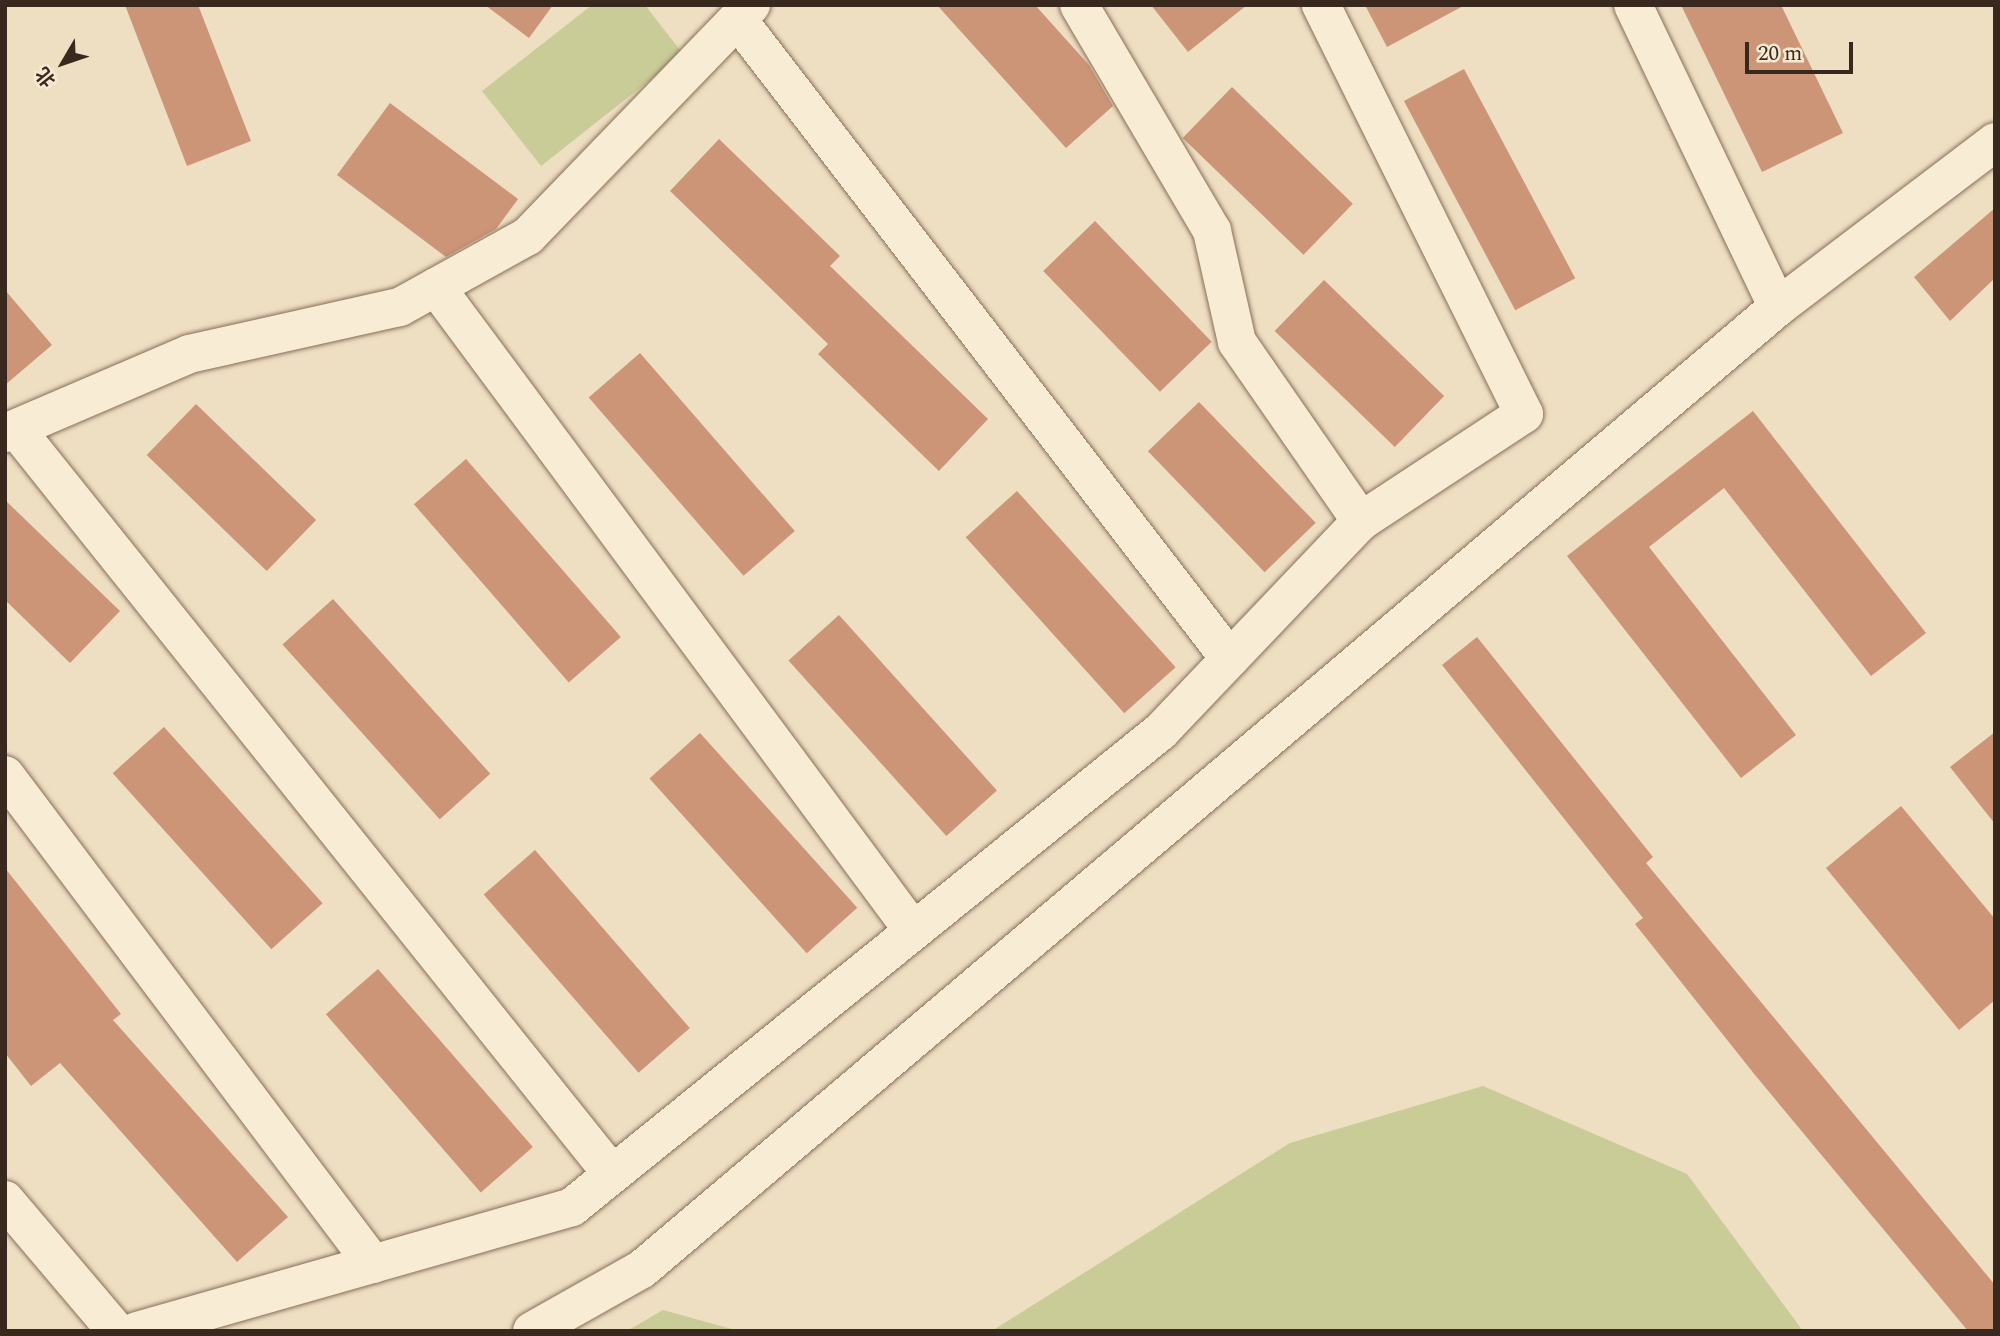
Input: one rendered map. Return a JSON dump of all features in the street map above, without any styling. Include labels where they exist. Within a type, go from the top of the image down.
[{"type":"street","points":[[1079,5],[1212,231],[1237,342],[1361,521]]},
{"type":"street","points":[[137,1331],[572,1207],[912,929],[1161,731],[1361,521],[1524,414],[1321,5]]},
{"type":"street","points":[[1633,5],[1779,307]]},
{"type":"street","points":[[612,1174],[11,431],[189,354],[400,307],[528,236],[744,13],[1230,659]]},
{"type":"street","points":[[532,1331],[642,1269],[1779,307],[1995,142]]},
{"type":"street","points":[[436,287],[912,929]]},
{"type":"street","points":[[5,775],[373,1264]]},
{"type":"street","points":[[5,1200],[116,1331]]},
{"type":"green space","points":[[592,5],[645,5],[683,54],[541,166],[482,91]]},
{"type":"green space","points":[[1483,1086],[1687,1174],[1803,1331],[992,1331],[1290,1143]]},
{"type":"green space","points":[[663,1310],[739,1331],[627,1331]]},
{"type":"building","points":[[125,5],[198,5],[251,141],[187,166]]},
{"type":"building","points":[[485,5],[553,5],[529,38]]},
{"type":"building","points":[[937,5],[1035,5],[1089,65],[1113,106],[1066,148]]},
{"type":"building","points":[[1151,5],[1247,5],[1188,52]]},
{"type":"building","points":[[1365,5],[1465,5],[1387,47]]},
{"type":"building","points":[[1681,5],[1781,5],[1843,133],[1762,172]]},
{"type":"building","points":[[1464,69],[1575,278],[1515,310],[1404,101]]},
{"type":"building","points":[[1232,87],[1353,204],[1304,255],[1183,138]]},
{"type":"building","points":[[390,103],[518,199],[496,229],[446,257],[337,175]]},
{"type":"building","points":[[719,139],[840,256],[830,266],[988,419],[939,471],[818,354],[828,344],[670,191]]},
{"type":"building","points":[[1995,208],[1995,278],[1950,321],[1914,277]]},
{"type":"building","points":[[1095,221],[1212,342],[1160,392],[1043,271]]},
{"type":"building","points":[[1324,280],[1444,396],[1395,447],[1275,331]]},
{"type":"building","points":[[5,290],[52,345],[5,385]]},
{"type":"building","points":[[640,353],[795,531],[744,576],[589,398]]},
{"type":"building","points":[[1199,402],[1316,523],[1265,572],[1148,451]]},
{"type":"building","points":[[196,404],[316,520],[267,571],[147,455]]},
{"type":"building","points":[[1753,411],[1926,633],[1871,676],[1724,488],[1649,547],[1796,735],[1741,778],[1567,556]]},
{"type":"building","points":[[466,459],[621,637],[569,682],[414,504]]},
{"type":"building","points":[[1017,491],[1176,667],[1124,713],[966,537]]},
{"type":"building","points":[[5,500],[120,611],[70,663],[5,600]]},
{"type":"building","points":[[333,599],[490,774],[440,819],[282,645]]},
{"type":"building","points":[[839,615],[997,790],[946,836],[788,661]]},
{"type":"building","points":[[1477,637],[1653,857],[1646,863],[1995,1285],[1995,1331],[1968,1331],[1755,1075],[1635,924],[1643,918],[1442,665]]},
{"type":"building","points":[[164,727],[323,903],[271,949],[113,773]]},
{"type":"building","points":[[1995,732],[1995,824],[1950,767]]},
{"type":"building","points":[[700,733],[857,908],[807,953],[649,779]]},
{"type":"building","points":[[1901,806],[1995,919],[1995,1000],[1959,1030],[1826,868]]},
{"type":"building","points":[[535,850],[690,1028],[639,1073],[484,895]]},
{"type":"building","points":[[5,868],[121,1014],[113,1020],[288,1217],[237,1262],[60,1063],[31,1086],[5,1053]]},
{"type":"building","points":[[378,969],[533,1147],[481,1192],[326,1014]]}]
